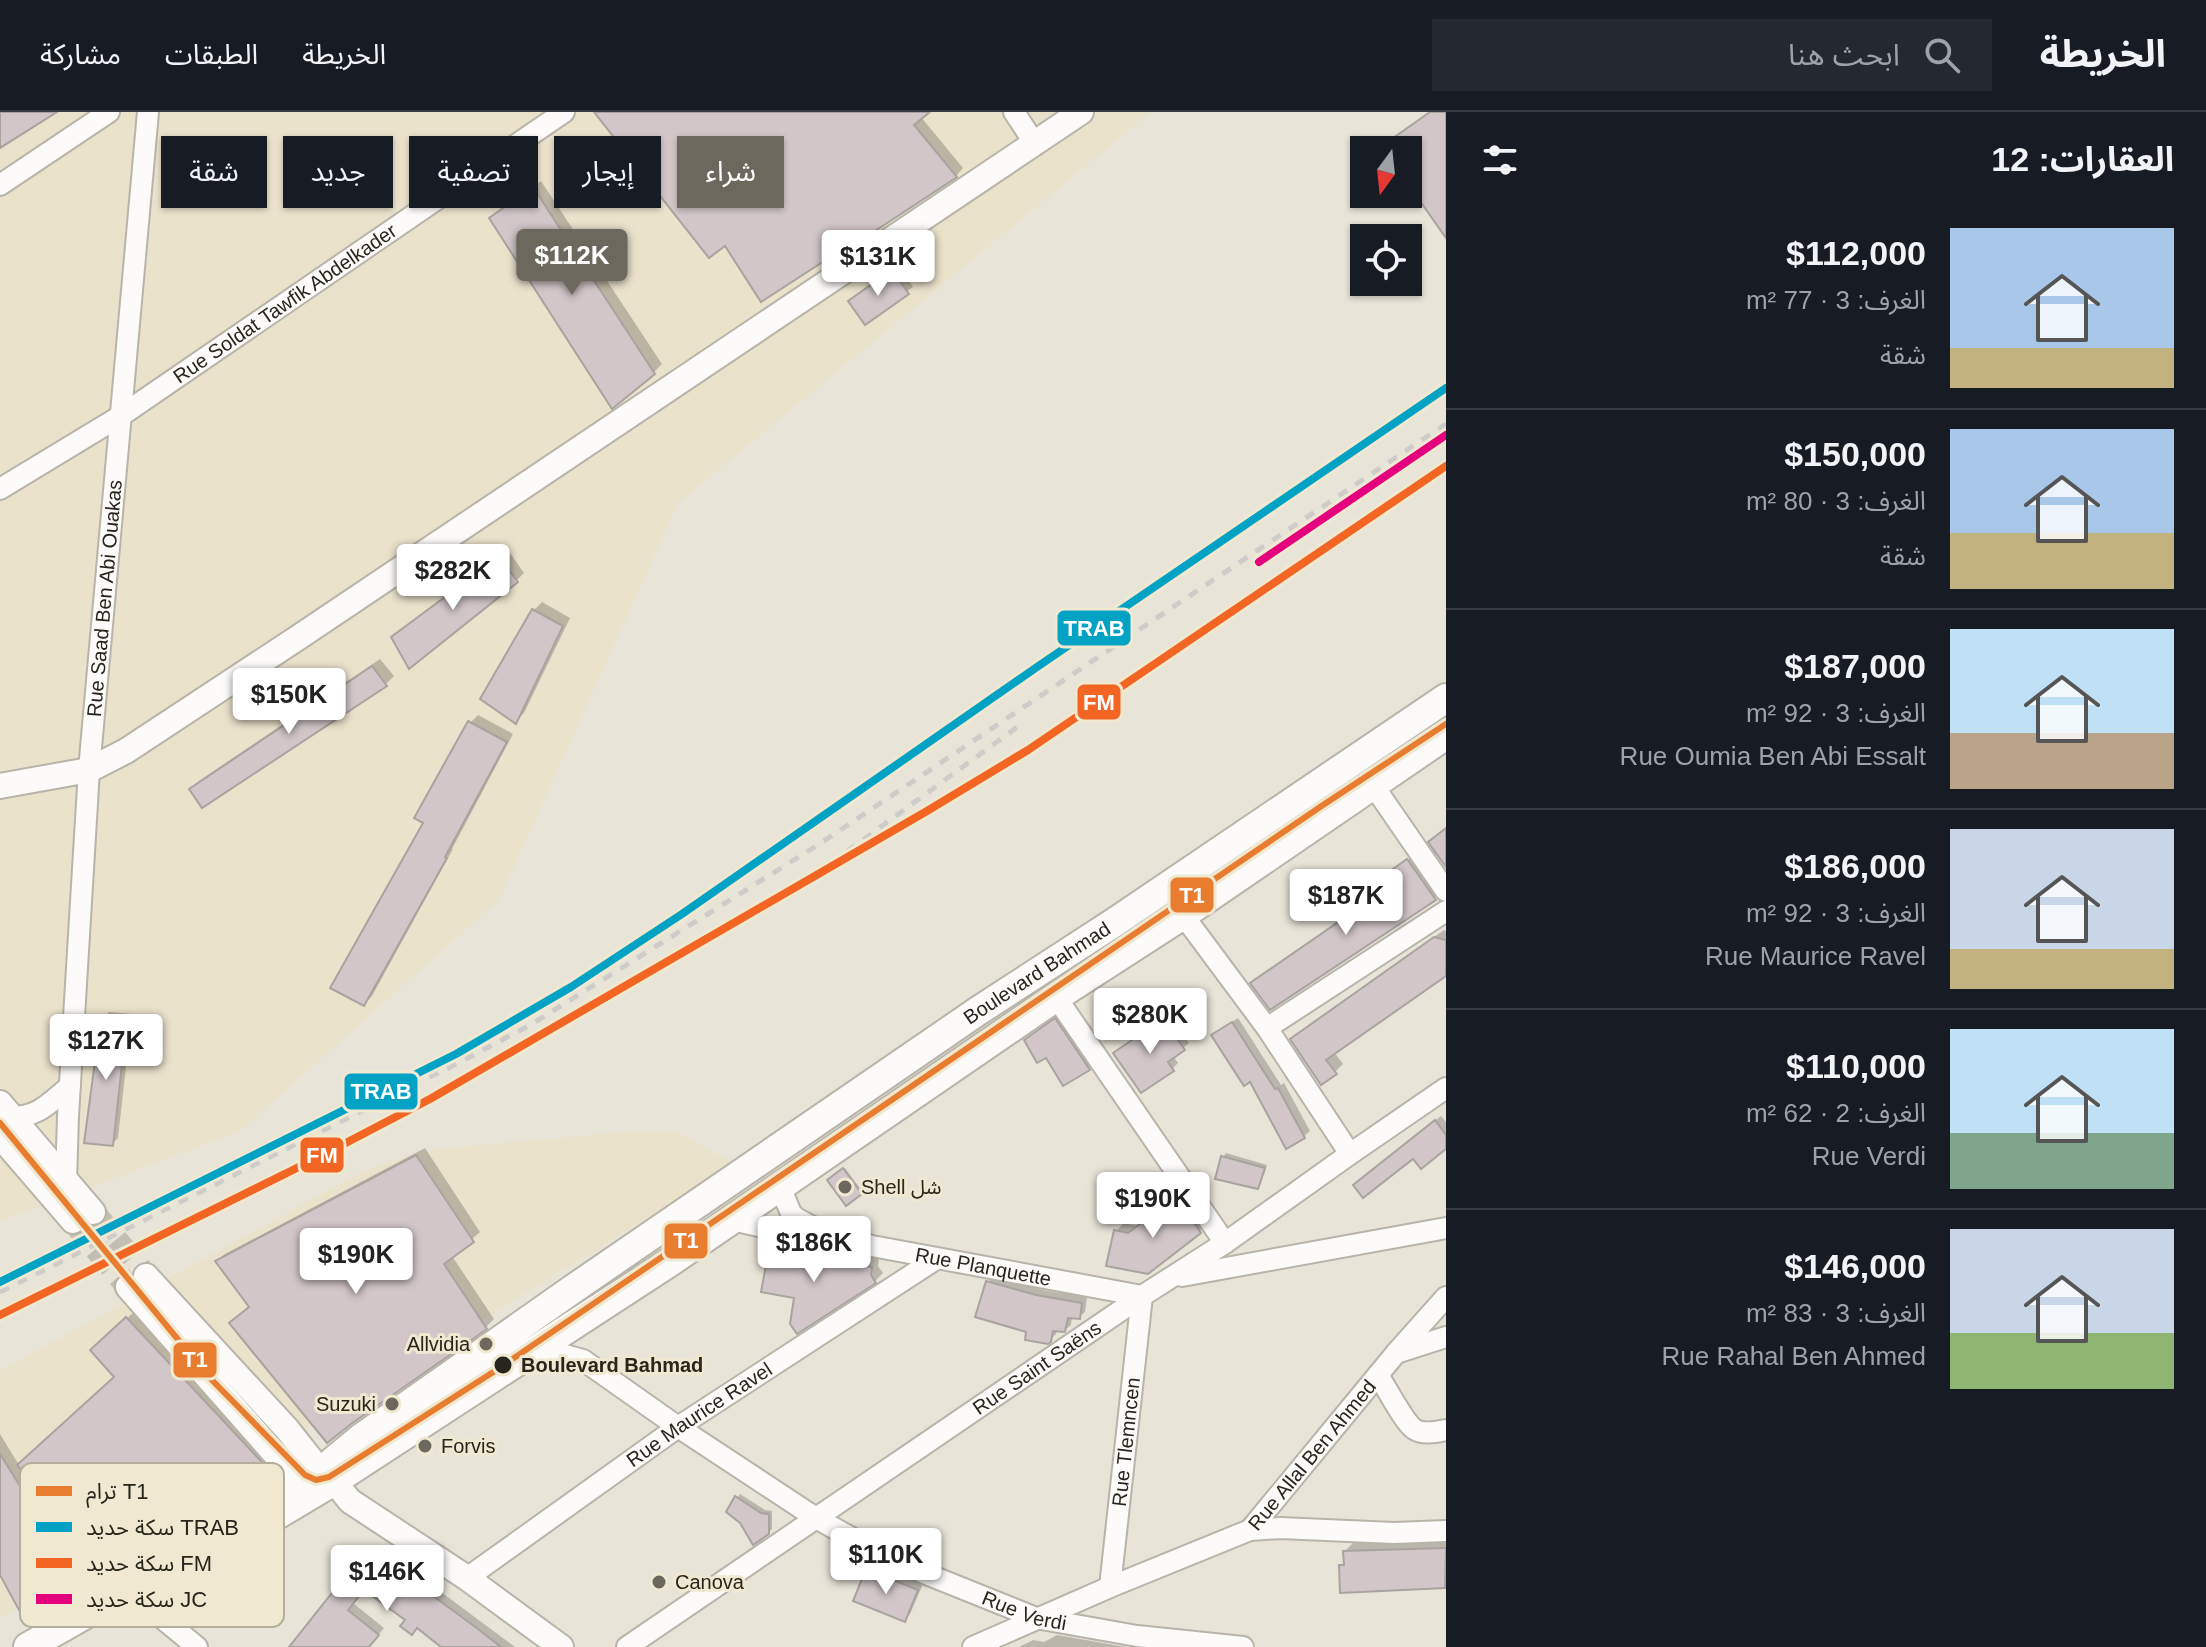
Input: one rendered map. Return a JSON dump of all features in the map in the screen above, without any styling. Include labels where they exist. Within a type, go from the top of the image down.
[{"type":"main road","name":"Boulevard Bahmad","points":[[323,1485],[326,1467],[361,1438],[573,1289],[1446,698]]},
{"type":"main road","name":"Boulevard Bahmad","points":[[284,1498],[323,1485],[539,1348],[1446,735]]},
{"type":"main road","name":"Boulevard Bahmad","points":[[28,1647],[63,1627]]},
{"type":"street","points":[[0,185],[109,112]]},
{"type":"street","name":"Rue Saad Ben Abi Ouakas","points":[[66,1181],[89,770],[148,112]]},
{"type":"street","name":"Rue Soldat Tawfik Abdelkader","points":[[0,489],[122,415],[564,112]]},
{"type":"street","points":[[1014,112],[1035,144]]},
{"type":"street","points":[[0,786],[89,770],[126,751],[1081,112]]},
{"type":"street","points":[[1373,785],[1446,891]]},
{"type":"street","points":[[1267,1028],[1446,911]]},
{"type":"street","points":[[1183,915],[1267,1028],[1350,1154]]},
{"type":"street","points":[[1056,997],[1225,1243]]},
{"type":"street","points":[[4,1119],[35,1114],[70,1086]]},
{"type":"street","name":"Rue Saint Saëns","points":[[627,1647],[1142,1296],[1225,1243],[1446,1088]]},
{"type":"street","points":[[4,1119],[66,1181],[83,1216],[4,1119]]},
{"type":"street","name":"Rue Planquette","points":[[780,1187],[791,1213],[826,1234]]},
{"type":"street","name":"Rue Planquette","points":[[732,1220],[772,1229],[826,1234],[936,1259],[1142,1296]]},
{"type":"street","points":[[1170,1278],[1446,1228]]},
{"type":"street","name":"Rue Maurice Ravel","points":[[467,1578],[678,1427],[936,1259]]},
{"type":"street","points":[[137,1282],[287,1429],[323,1485],[467,1578],[561,1647]]},
{"type":"street","name":"Rue Tlemncen","points":[[1110,1587],[1142,1296]]},
{"type":"street","name":"Rue Allal Ben Ahmed","points":[[973,1647],[1250,1530],[1446,1297]]},
{"type":"street","points":[[571,1326],[583,1360]]},
{"type":"street","points":[[1396,1353],[1446,1337]]},
{"type":"street","name":"Rue Verdi","points":[[539,1348],[583,1360],[816,1518],[924,1573],[1036,1618],[1137,1636],[1243,1647]]},
{"type":"street","points":[[1378,1375],[1415,1429],[1432,1432],[1446,1430]]},
{"type":"street","points":[[1250,1530],[1446,1531]]},
{"type":"street","points":[[173,1627],[197,1647]]},
{"type":"shaded area","points":[[0,112],[1151,112],[678,503],[499,900],[240,1131],[0,1221]]},
{"type":"shaded area","points":[[635,1131],[676,1131],[734,1164],[252,1463],[20,1463],[20,1607],[0,1619],[0,1371],[362,1172],[426,1150]]},
{"type":"building","points":[[0,112],[57,112],[0,148]]},
{"type":"building","points":[[594,112],[930,112],[914,125],[957,177],[761,302],[725,246],[709,258],[661,197],[661,136],[613,136]]},
{"type":"building","points":[[1430,112],[1446,112],[1446,238],[1422,204],[1422,136],[1396,136]]},
{"type":"building","points":[[538,195],[655,374],[612,409],[489,218],[503,208],[538,208]]},
{"type":"building","points":[[892,270],[909,294],[865,325],[848,301]]},
{"type":"building","points":[[499,557],[518,582],[409,669],[391,637]]},
{"type":"building","points":[[532,609],[563,626],[516,724],[480,699]]},
{"type":"building","points":[[372,666],[387,686],[202,808],[189,789]]},
{"type":"building","points":[[468,721],[507,742],[447,858],[364,1006],[330,988],[423,823],[414,818]]},
{"type":"building","points":[[1446,828],[1446,867],[1428,842]]},
{"type":"building","points":[[1407,859],[1436,900],[1270,1010],[1250,983],[1396,882],[1389,872]]},
{"type":"building","points":[[1434,937],[1446,940],[1446,976],[1326,1060],[1337,1074],[1321,1085],[1290,1039]]},
{"type":"building","points":[[101,1017],[127,1019],[113,1146],[84,1143]]},
{"type":"building","points":[[1055,1018],[1090,1070],[1063,1086],[1046,1058],[1037,1063],[1024,1040]]},
{"type":"building","points":[[1163,1019],[1185,1050],[1168,1062],[1174,1071],[1141,1093],[1113,1053]]},
{"type":"building","points":[[1232,1022],[1275,1089],[1278,1088],[1305,1138],[1286,1149],[1250,1082],[1244,1086],[1211,1035]]},
{"type":"building","points":[[1435,1120],[1446,1135],[1446,1149],[1421,1169],[1413,1159],[1363,1198],[1353,1185]]},
{"type":"building","points":[[416,1155],[474,1242],[444,1264],[487,1329],[327,1443],[229,1323],[249,1307],[215,1261]]},
{"type":"building","points":[[1221,1156],[1265,1168],[1258,1189],[1215,1179]]},
{"type":"building","name":"Shell شل","points":[[843,1168],[862,1194],[846,1206],[827,1180]]},
{"type":"building","points":[[1177,1196],[1201,1233],[1148,1274],[1106,1266],[1114,1230],[1128,1233]]},
{"type":"building","points":[[769,1249],[872,1267],[871,1275],[876,1283],[797,1334],[790,1324],[794,1298],[761,1292]]},
{"type":"building","points":[[986,1281],[1036,1295],[1082,1303],[1080,1319],[1068,1318],[1065,1332],[1053,1331],[1048,1344],[1025,1340],[1026,1332],[975,1317]]},
{"type":"building","points":[[126,1317],[263,1463],[20,1463],[20,1468],[17,1465],[114,1377],[90,1350]]},
{"type":"building","points":[[0,1454],[20,1486],[20,1612],[0,1575]]},
{"type":"building","points":[[735,1496],[761,1513],[769,1514],[769,1534],[753,1545],[740,1523],[726,1512]]},
{"type":"building","points":[[1446,1548],[1445,1588],[1340,1593],[1339,1565],[1344,1565],[1343,1551]]},
{"type":"building","points":[[372,1551],[501,1647],[441,1647],[417,1628],[412,1635],[400,1626],[405,1620],[364,1590],[348,1610],[379,1635],[369,1647],[289,1647],[335,1589],[341,1593]]},
{"type":"building","points":[[866,1569],[918,1590],[905,1622],[853,1601]]},
{"type":"tunnel","points":[[93,1212],[146,1276]]},
{"type":"tunnel","points":[[73,1221],[128,1287]]},
{"type":"railway","points":[[0,1292],[532,1024],[821,843],[1446,424]]},
{"type":"railway","points":[[815,875],[1024,722]]},
{"type":"tram line","name":"T1","points":[[0,1123],[208,1376],[305,1475],[316,1480],[329,1477],[498,1369],[1446,724]]},
{"type":"rail line","name":"TRAB","points":[[0,1282],[456,1054],[571,987],[682,914],[1446,388]]},
{"type":"rail line","name":"JC","points":[[1259,562],[1446,435]]},
{"type":"rail line","name":"FM","points":[[0,1315],[430,1099],[927,811],[1028,750],[1446,466]]},
{"type":"place","name":"Shell شل","points":[[845,1187]]},
{"type":"place","name":"Allvidia","points":[[486,1344]]},
{"type":"place","name":"Boulevard Bahmad","points":[[503,1365]]},
{"type":"place","name":"Suzuki","points":[[392,1404]]},
{"type":"place","name":"Forvis","points":[[425,1446]]},
{"type":"place","name":"Canova","points":[[659,1582]]}]
